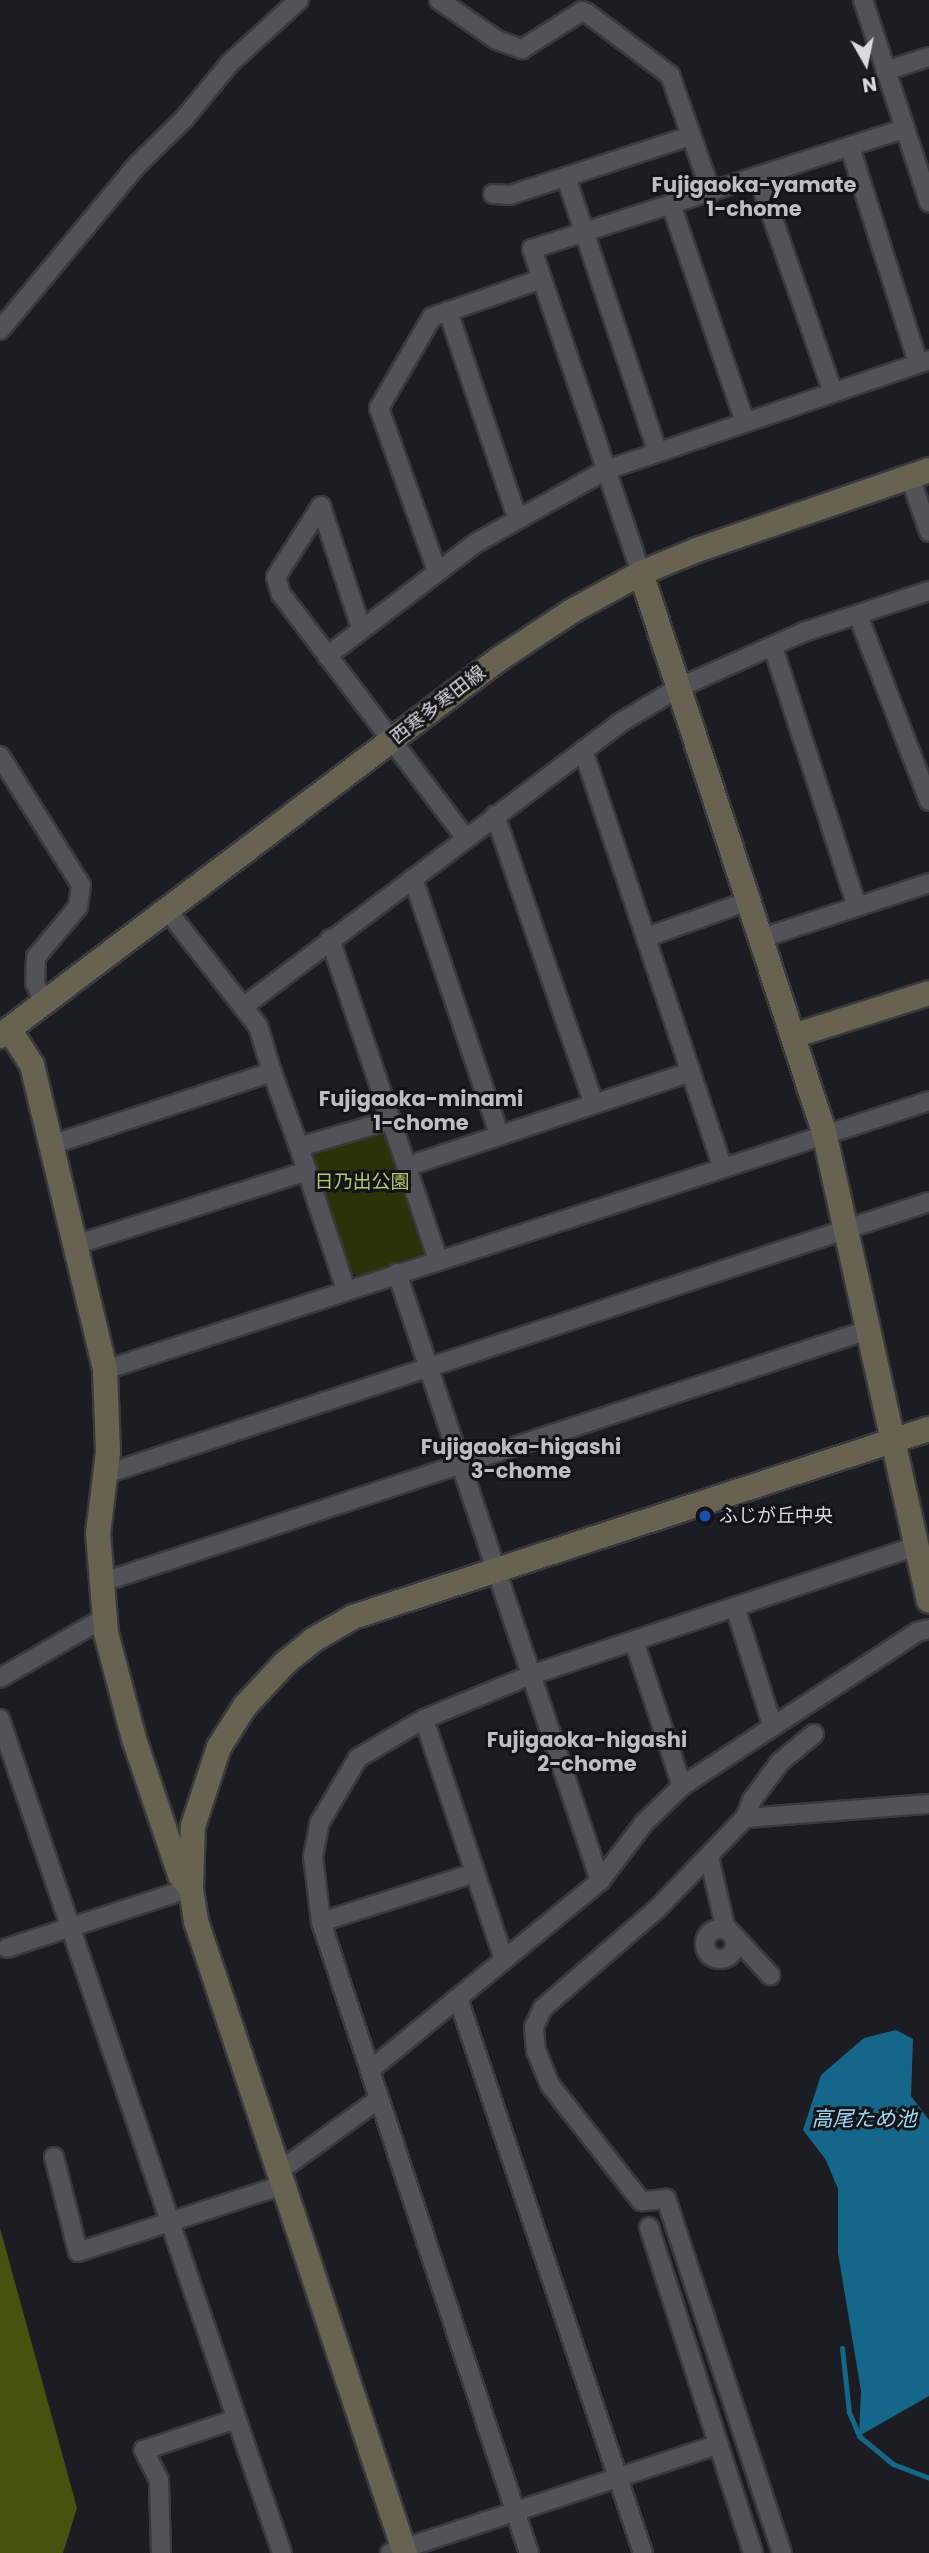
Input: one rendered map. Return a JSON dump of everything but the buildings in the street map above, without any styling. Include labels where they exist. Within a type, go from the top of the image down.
[{"type":"street","points":[[0,330],[213,82],[299,0]]},
{"type":"street","points":[[439,0],[497,40],[522,49],[582,11],[587,13],[670,75],[711,192]]},
{"type":"street","points":[[863,0],[929,202]]},
{"type":"street","points":[[885,71],[929,57]]},
{"type":"street","points":[[904,129],[532,249],[748,901],[796,1035],[824,1132],[929,1600]]},
{"type":"street","points":[[493,194],[510,195],[691,136]]},
{"type":"street","points":[[327,656],[437,571],[517,517],[606,470],[744,420],[923,361],[850,147]]},
{"type":"street","points":[[758,176],[832,390]]},
{"type":"street","points":[[566,177],[657,451]]},
{"type":"street","points":[[671,204],[744,420]]},
{"type":"street","points":[[437,571],[379,408],[432,317],[541,279]]},
{"type":"street","points":[[448,311],[517,517]]},
{"type":"street","points":[[920,473],[929,532]]},
{"type":"street","name":"西寒多寒田線","points":[[5,1032],[499,659],[641,573],[920,473]]},
{"type":"street","points":[[361,628],[321,506],[276,577],[281,594],[464,836]]},
{"type":"street","points":[[243,1007],[464,836],[583,750],[678,688],[773,647],[929,591]]},
{"type":"street","points":[[858,615],[929,801]]},
{"type":"street","points":[[773,647],[857,907]]},
{"type":"street","points":[[583,750],[722,1166]]},
{"type":"street","points":[[0,756],[81,885],[78,907],[36,957],[35,983],[44,1002]]},
{"type":"street","points":[[495,815],[594,1104]]},
{"type":"street","points":[[413,878],[500,1136]]},
{"type":"street","points":[[762,938],[929,883]]},
{"type":"street","points":[[647,937],[748,901]]},
{"type":"street","points":[[167,910],[258,1026],[346,1290]]},
{"type":"street","points":[[330,940],[438,1260]]},
{"type":"street","points":[[796,1035],[929,992]]},
{"type":"street","points":[[5,1032],[32,1065],[105,1370],[106,1474],[99,1533],[104,1618],[134,1740],[180,1875],[191,1888]]},
{"type":"street","points":[[51,1145],[272,1072]]},
{"type":"street","points":[[408,1166],[691,1072]]},
{"type":"street","points":[[105,1370],[824,1132],[929,1101]]},
{"type":"street","points":[[299,1147],[391,1120]]},
{"type":"street","points":[[75,1245],[307,1171]]},
{"type":"street","points":[[106,1474],[929,1202]]},
{"type":"street","points":[[397,1273],[600,1881]]},
{"type":"street","points":[[100,1583],[868,1330]]},
{"type":"street","points":[[716,2445],[400,2552],[281,2179],[208,1964],[191,1888],[193,1826],[210,1767],[234,1721],[271,1677],[313,1640],[353,1617],[929,1429]]},
{"type":"street","points":[[529,2553],[321,1922],[313,1857],[320,1822],[358,1758],[424,1719],[531,1675],[917,1546]]},
{"type":"street","points":[[735,1607],[772,1724]]},
{"type":"street","points":[[0,1678],[104,1618]]},
{"type":"street","points":[[370,2070],[600,1881],[644,1823],[682,1786],[772,1724],[917,1632],[929,1629]]},
{"type":"street","points":[[634,1641],[682,1786]]},
{"type":"street","points":[[0,1719],[282,2553]]},
{"type":"street","points":[[424,1719],[504,1959]]},
{"type":"street","points":[[782,2553],[666,2199],[641,2201],[550,2085],[534,2040],[543,2008],[658,1908],[709,1857],[745,1818],[752,1800],[780,1762],[814,1734]]},
{"type":"street","points":[[745,1818],[929,1804]]},
{"type":"street","points":[[709,1857],[722,1920],[770,1975]]},
{"type":"street","points":[[321,1922],[475,1873]]},
{"type":"street","points":[[7,1948],[191,1888]]},
{"type":"street","points":[[458,1998],[643,2553]]},
{"type":"street","points":[[54,2157],[78,2252],[170,2222],[281,2179],[379,2099]]},
{"type":"street","points":[[649,2227],[716,2445],[753,2553]]},
{"type":"street","points":[[161,2553],[159,2480],[144,2450],[236,2419]]},
{"type":"green space","name":"日乃出公園","points":[[381,1127],[389,1131],[425,1245],[422,1254],[359,1276],[349,1273],[310,1155],[313,1148]]},
{"type":"green space","points":[[0,2228],[77,2508],[63,2553],[0,2553]]},
{"type":"water","name":"高尾ため池","points":[[896,2030],[913,2039],[911,2096],[929,2120],[929,2396],[859,2436],[861,2391],[838,2253],[838,2189],[826,2160],[803,2130],[821,2075],[864,2038]]},
{"type":"waterway","points":[[842,2348],[849,2412],[859,2436],[893,2464],[929,2478]]},
{"type":"place","name":"ふじが丘中央","points":[[705,1516]]},
{"type":"district","name":"Fujigaoka-yamate 1-chome","points":[[754,197]]},
{"type":"district","name":"Fujigaoka-minami 1-chome","points":[[421,1111]]},
{"type":"district","name":"Fujigaoka-higashi 3-chome","points":[[521,1459]]},
{"type":"district","name":"Fujigaoka-higashi 2-chome","points":[[587,1752]]}]
